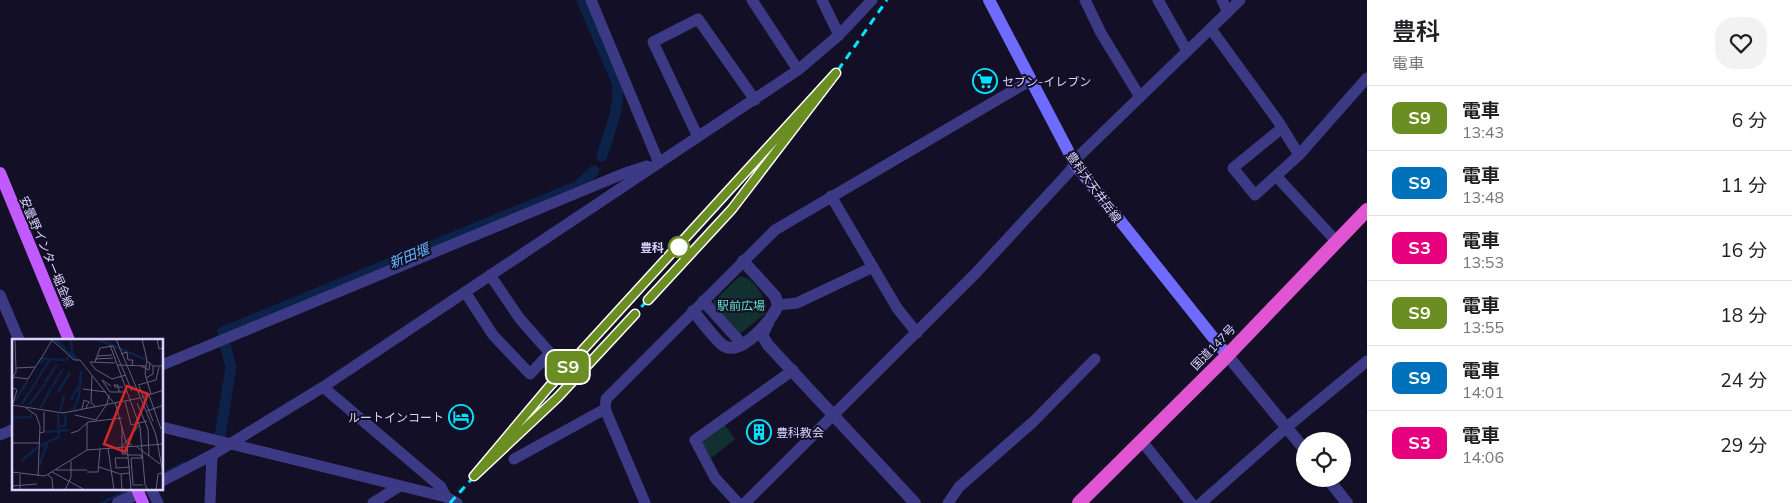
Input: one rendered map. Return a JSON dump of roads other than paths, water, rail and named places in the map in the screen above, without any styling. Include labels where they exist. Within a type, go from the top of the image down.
[{"type":"highway","name":"国道147号","points":[[1079,503],[1227,355],[1367,210]]},
{"type":"main road","name":"豊科大天井岳線","points":[[989,0],[1075,164],[1227,355]]},
{"type":"main road","name":"安曇野インター堀金線","points":[[0,173],[69,339]]},
{"type":"street","points":[[591,0],[659,163]]},
{"type":"street","points":[[752,0],[798,70]]},
{"type":"street","points":[[822,0],[839,35]]},
{"type":"street","points":[[164,480],[232,445],[755,100],[798,70],[839,35],[872,0]]},
{"type":"street","points":[[1085,0],[1101,33],[1140,97]]},
{"type":"street","points":[[1158,0],[1187,52]]},
{"type":"street","points":[[1222,0],[1228,12]]},
{"type":"street","points":[[745,503],[974,275],[1075,164],[1079,156],[1240,0]]},
{"type":"street","points":[[698,137],[654,42],[698,19],[755,100]]},
{"type":"street","points":[[1211,29],[1282,128],[1299,155]]},
{"type":"street","points":[[1282,128],[1233,168],[1256,195],[1299,155],[1367,78]]},
{"type":"street","points":[[645,503],[604,409],[606,399],[775,230],[1031,80]]},
{"type":"street","points":[[164,365],[625,173],[659,163]]},
{"type":"street","points":[[1276,177],[1336,241]]},
{"type":"street","points":[[832,196],[897,308],[917,333]]},
{"type":"street","points":[[743,261],[776,296],[778,305],[775,314],[768,323],[743,345]]},
{"type":"street","points":[[778,305],[797,303],[873,266]]},
{"type":"street","points":[[465,292],[493,335],[530,374],[550,353],[520,319],[490,275]]},
{"type":"street","points":[[0,295],[19,339]]},
{"type":"street","points":[[703,301],[743,345]]},
{"type":"street","points":[[693,311],[724,346],[732,348],[756,341],[768,345]]},
{"type":"street","points":[[768,323],[762,335],[768,345],[915,503]]},
{"type":"street","points":[[1227,355],[1296,438]]},
{"type":"street","points":[[948,503],[959,487],[1033,422],[1096,359]]},
{"type":"street","points":[[1201,503],[1287,427],[1367,361]]},
{"type":"street","points":[[738,503],[715,478],[695,440],[793,370]]},
{"type":"street","points":[[323,386],[441,487],[446,497]]},
{"type":"street","points":[[514,459],[604,409]]},
{"type":"street","points":[[164,428],[398,487],[446,497],[458,503]]},
{"type":"street","points":[[0,435],[12,430]]},
{"type":"street","points":[[1141,440],[1191,503]]},
{"type":"street","points":[[210,503],[212,455]]},
{"type":"street","points":[[373,503],[398,487]]},
{"type":"street","points":[[1334,487],[1347,503]]},
{"type":"street","points":[[152,490],[158,503]]},
{"type":"street","points":[[420,503],[430,494]]},
{"type":"street","points":[[118,503],[138,496]]},
{"type":"waterway","name":"新田堰","points":[[582,0],[617,82],[616,110],[602,156]]},
{"type":"waterway","name":"新田堰","points":[[224,336],[223,332],[578,186],[594,171]]},
{"type":"waterway","name":"新田堰","points":[[220,436],[231,367],[225,344]]},
{"type":"waterway","points":[[164,473],[184,463]]},
{"type":"waterway","points":[[102,503],[128,490]]},
{"type":"railway","points":[[474,476],[558,397],[732,209],[836,73],[887,0]]},
{"type":"railway","points":[[506,439],[548,388],[791,123]]},
{"type":"railway","points":[[450,503],[479,471]]},
{"type":"train","name":"S9","points":[[635,314],[558,397],[474,476],[548,388],[836,73],[732,209],[648,300]]},
{"type":"place","name":"セブン-イレブン","points":[[985,81]]},
{"type":"place","name":"豊科","points":[[679,247]]},
{"type":"place","name":"ルートインコート","points":[[461,417]]},
{"type":"place","name":"豊科教会","points":[[759,432]]},
{"type":"park label","name":"駅前広場","points":[[741,305]]}]
